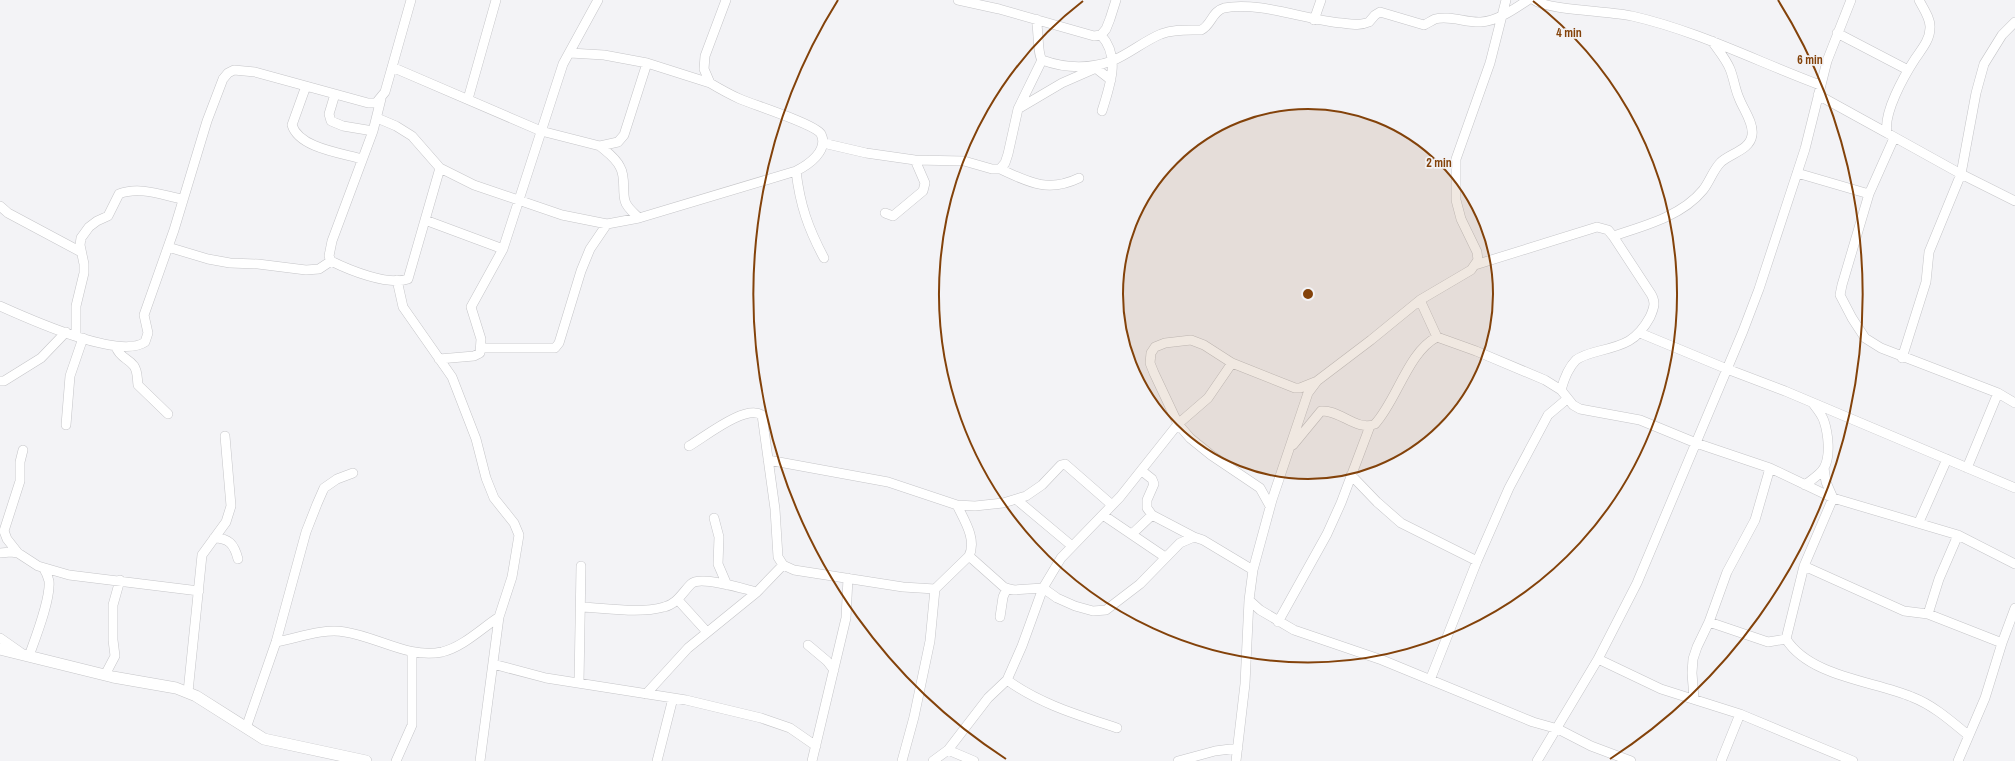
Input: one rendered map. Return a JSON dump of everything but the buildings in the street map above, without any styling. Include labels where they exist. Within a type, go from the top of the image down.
[{"type":"street","points":[[411,0],[392,67],[381,99],[373,131],[332,241],[329,256],[331,261],[361,274],[397,280],[408,279],[440,168]]},
{"type":"street","points":[[468,99],[496,0]]},
{"type":"street","points":[[439,359],[474,356],[480,353],[482,348],[471,307],[503,250],[520,201],[559,75],[598,0]]},
{"type":"street","points":[[710,84],[704,69],[705,56],[726,0]]},
{"type":"street","points":[[958,0],[1036,19],[1086,34],[1101,35]]},
{"type":"street","points":[[1101,35],[1106,29],[1116,0]]},
{"type":"street","points":[[1314,20],[1321,0]]},
{"type":"street","points":[[1534,0],[1553,6],[1633,16],[1700,36],[1820,86]]},
{"type":"street","points":[[1537,761],[1558,729],[1598,659],[1637,583],[1727,369],[1759,289],[1811,130],[1827,61],[1851,0]]},
{"type":"street","points":[[1918,0],[1931,28],[1928,39],[1908,70],[1887,117],[1885,126],[1890,136],[1869,194],[1840,294],[1865,338],[1881,348],[1902,358],[1998,394],[2015,403]]},
{"type":"street","points":[[1475,265],[1478,260],[1477,252],[1461,219],[1456,200],[1456,159],[1490,63],[1506,2],[1524,2]]},
{"type":"street","points":[[1018,109],[1062,83],[1112,60],[1161,34],[1175,30],[1204,29],[1215,13],[1224,4],[1255,7],[1314,20],[1364,24],[1369,22],[1380,12],[1421,25],[1441,18],[1481,22],[1502,16],[1524,2]]},
{"type":"street","points":[[1036,19],[1039,30],[1039,56],[1042,60],[1078,67],[1094,67],[1111,80]]},
{"type":"street","points":[[1902,358],[1926,282],[1929,252],[1961,174],[1976,93],[1984,64],[2002,35],[2015,22]]},
{"type":"street","points":[[1837,33],[1908,70]]},
{"type":"street","points":[[1101,35],[1110,48],[1112,60],[1111,80],[1102,111]]},
{"type":"street","points":[[1613,236],[1653,223],[1669,216],[1687,204],[1704,189],[1716,167],[1730,155],[1741,150],[1749,143],[1752,129],[1738,97],[1729,68],[1712,41]]},
{"type":"street","points":[[377,118],[396,126],[412,136],[440,168],[474,185],[574,219],[607,224],[639,218],[796,171],[811,163],[823,144],[820,134],[815,129],[740,99],[710,84],[647,63],[604,55],[570,53]]},
{"type":"street","points":[[1000,169],[1005,164],[1008,154],[1018,109],[1042,60]]},
{"type":"street","points":[[600,146],[618,142],[624,135],[647,63]]},
{"type":"street","points":[[392,67],[541,131],[600,146],[613,157],[620,167],[623,178],[625,201],[629,209],[639,218]]},
{"type":"street","points":[[0,306],[42,324],[66,332],[116,347],[136,347],[145,342],[148,338],[144,315],[168,247],[207,121],[223,78],[228,73],[242,70],[368,103],[376,103],[381,99]]},
{"type":"street","points":[[306,86],[292,125],[299,137],[309,144],[362,159]]},
{"type":"street","points":[[335,94],[328,114],[331,121],[343,126],[373,131]]},
{"type":"street","points":[[1818,95],[1890,136],[2015,201]]},
{"type":"street","points":[[823,144],[866,153],[915,160],[960,161],[992,170],[1000,169],[1031,182],[1045,186],[1058,186],[1079,178]]},
{"type":"street","points":[[885,213],[893,216],[923,191],[925,183],[915,160]]},
{"type":"street","points":[[796,171],[800,204],[813,237],[824,258]]},
{"type":"street","points":[[1797,173],[1869,194]]},
{"type":"street","points":[[66,425],[70,376],[80,336],[76,306],[84,273],[84,264],[80,245],[83,233],[97,221],[108,216],[119,194],[124,192],[141,191],[182,199]]},
{"type":"street","points":[[0,206],[12,215],[81,252]]},
{"type":"street","points":[[425,220],[503,250]]},
{"type":"street","points":[[482,348],[555,348],[559,343],[581,272],[590,249],[607,224]]},
{"type":"street","points":[[1270,506],[1260,488],[1211,455],[1190,438],[1178,424],[1150,363],[1151,353],[1156,347],[1179,340],[1191,340],[1204,345],[1232,363],[1295,388],[1300,388],[1317,381],[1420,300],[1475,265],[1597,227],[1608,230],[1613,236],[1654,299],[1652,311],[1640,333],[1624,344],[1588,354],[1577,360],[1569,369],[1561,390]]},
{"type":"street","points":[[168,247],[195,253],[208,259],[230,263],[258,264],[306,270],[319,269],[331,261]]},
{"type":"street","points":[[397,280],[403,307],[452,377],[464,405],[476,440],[486,478],[494,498],[514,523],[518,535],[512,577],[499,617],[480,761]]},
{"type":"street","points":[[1420,300],[1437,337],[1545,380],[1561,390],[1567,399],[1580,408],[1640,420],[1696,443],[1770,468],[1833,498],[1919,522],[1958,535],[2015,564]]},
{"type":"street","points":[[0,381],[4,381],[41,358],[66,332]]},
{"type":"street","points":[[1640,333],[2015,488]]},
{"type":"street","points":[[1278,622],[1327,534],[1341,503],[1370,426],[1379,419],[1419,353],[1429,341],[1437,337]]},
{"type":"street","points":[[116,347],[120,355],[134,366],[137,372],[138,385],[168,414]]},
{"type":"street","points":[[933,761],[948,750],[988,698],[1007,680],[1022,646],[1043,588],[1057,564],[1072,546],[1112,506],[1142,471],[1178,424],[1208,398],[1232,363]]},
{"type":"street","points":[[1236,761],[1245,684],[1249,600],[1253,570],[1270,506],[1302,407],[1308,393],[1317,381]]},
{"type":"street","points":[[1967,468],[1998,394]]},
{"type":"street","points":[[1430,680],[1477,561],[1509,488],[1548,415],[1567,399]]},
{"type":"street","points":[[1812,403],[1824,420],[1827,446],[1824,468],[1826,482],[1833,498],[1804,566],[1786,639],[1792,649],[1829,671],[1901,692],[1921,701],[1968,736]]},
{"type":"street","points":[[1290,448],[1321,411],[1329,410],[1363,426],[1370,426]]},
{"type":"street","points":[[689,446],[730,420],[753,411],[758,412],[764,418],[778,557],[783,565],[794,570],[903,587],[935,589]]},
{"type":"street","points":[[188,692],[202,555],[226,522],[231,506],[225,436]]},
{"type":"street","points":[[23,450],[20,462],[20,481],[4,531],[7,539],[18,553],[44,569],[69,575],[120,580],[199,591]]},
{"type":"street","points":[[1919,522],[1947,459]]},
{"type":"street","points":[[768,460],[888,482],[957,505],[975,506],[1017,500],[1026,496],[1042,485],[1061,465],[1065,464],[1079,474],[1112,506]]},
{"type":"street","points":[[1694,699],[1692,673],[1693,659],[1709,622],[1727,572],[1760,508],[1770,468]]},
{"type":"street","points":[[1805,485],[1818,475],[1824,468]]},
{"type":"street","points":[[1142,471],[1152,479],[1154,484],[1146,504],[1152,515],[1194,537],[1203,540],[1253,570]]},
{"type":"street","points":[[246,728],[276,642],[306,532],[316,504],[324,488],[337,479],[353,473]]},
{"type":"street","points":[[1351,475],[1377,502],[1401,523],[1477,561]]},
{"type":"street","points":[[1017,500],[1072,546]]},
{"type":"street","points":[[902,761],[914,717],[930,641],[935,589],[969,556],[972,550],[972,542],[957,505]]},
{"type":"street","points":[[1103,515],[1165,557]]},
{"type":"street","points":[[1132,534],[1152,515]]},
{"type":"street","points":[[714,518],[719,537],[718,564],[727,585]]},
{"type":"street","points":[[1928,614],[1939,579],[1958,535]]},
{"type":"street","points":[[969,556],[1007,588],[1014,590],[1043,588],[1057,598],[1075,606],[1092,611],[1106,610],[1140,584],[1180,543],[1194,537]]},
{"type":"street","points":[[214,538],[223,538],[230,542],[238,559]]},
{"type":"street","points":[[0,553],[18,553]]},
{"type":"street","points":[[646,694],[688,648],[757,592],[783,565]]},
{"type":"street","points":[[579,683],[582,566]]},
{"type":"street","points":[[1804,566],[1904,611],[1928,614],[2002,643]]},
{"type":"street","points":[[27,656],[36,637],[46,602],[49,581],[44,569]]},
{"type":"street","points":[[812,761],[846,618],[848,578]]},
{"type":"street","points":[[105,675],[115,656],[112,640],[113,611],[120,580]]},
{"type":"street","points":[[581,607],[652,609],[665,607],[678,600],[692,583],[697,580],[757,592]]},
{"type":"street","points":[[1000,616],[1002,603],[1007,588]]},
{"type":"street","points":[[678,600],[707,632]]},
{"type":"street","points":[[1249,600],[1260,610],[1278,622],[1294,630],[1326,643],[1382,660],[1534,722],[1558,729],[1591,746],[1631,761]]},
{"type":"street","points":[[1958,761],[1985,698],[2002,643],[2015,608]]},
{"type":"street","points":[[276,642],[328,632],[345,632],[412,652],[428,654],[444,651],[460,643],[499,617]]},
{"type":"street","points":[[1709,622],[1768,642],[1786,639]]},
{"type":"street","points":[[0,638],[27,656]]},
{"type":"street","points":[[808,645],[827,661],[834,670]]},
{"type":"street","points":[[0,649],[105,675],[164,685],[188,692],[264,738],[366,761]]},
{"type":"street","points":[[396,761],[412,725],[412,652]]},
{"type":"street","points":[[1598,659],[1661,689],[1740,714],[1853,761]]},
{"type":"street","points":[[493,664],[546,678],[673,698],[722,708],[790,728],[816,746]]},
{"type":"street","points":[[1007,680],[1022,691],[1047,703],[1117,728]]},
{"type":"street","points":[[657,761],[673,698]]},
{"type":"street","points":[[1721,761],[1740,714]]},
{"type":"street","points":[[1178,761],[1215,751],[1238,748]]},
{"type":"street","points":[[948,750],[974,761]]}]
